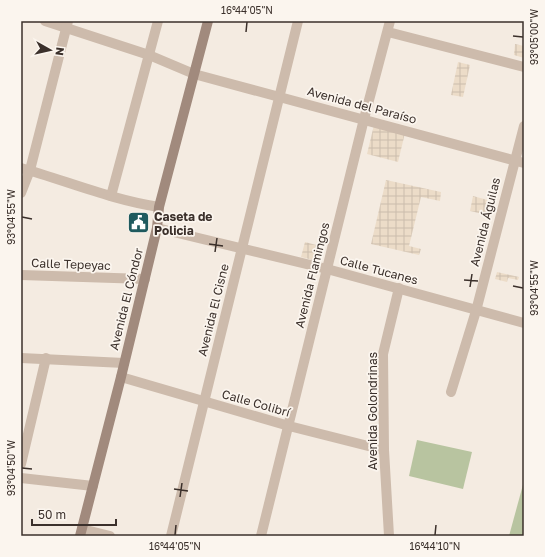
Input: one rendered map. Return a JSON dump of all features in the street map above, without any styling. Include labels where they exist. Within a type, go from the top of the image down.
[{"type":"street","name":"Avenida del Paraíso","points":[[44,21],[67,24],[194,74],[519,162]]},
{"type":"street","points":[[111,196],[158,21]]},
{"type":"street","name":"Avenida El Cóndor","points":[[81,533],[145,279],[157,228],[159,207],[208,21]]},
{"type":"street","name":"Avenida El Cisne","points":[[171,536],[298,21]]},
{"type":"street","name":"Avenida Flamingos","points":[[261,536],[364,119],[390,21]]},
{"type":"street","points":[[21,193],[25,169],[67,24]]},
{"type":"street","points":[[388,32],[524,67]]},
{"type":"street","name":"Avenida Águilas","points":[[451,392],[519,162],[524,126]]},
{"type":"street","points":[[25,169],[111,196],[143,205],[159,207]]},
{"type":"street","name":"Calle Tucanes","points":[[157,228],[327,269],[524,323]]},
{"type":"street","name":"Calle Tepeyac","points":[[21,275],[145,279]]},
{"type":"street","name":"Avenida Golondrinas","points":[[389,536],[384,450],[383,354],[399,288]]},
{"type":"street","points":[[21,358],[46,358],[124,363]]},
{"type":"street","points":[[21,464],[46,358]]},
{"type":"street","name":"Calle Colibrí","points":[[121,377],[289,426],[384,450]]},
{"type":"street","points":[[21,478],[93,486]]},
{"type":"street","points":[[81,533],[110,536]]},
{"type":"green space","points":[[417,440],[472,452],[463,489],[409,476]]},
{"type":"green space","points":[[524,481],[524,536],[509,536]]},
{"type":"shaded area","points":[[515,44],[524,46],[524,58],[514,55]]},
{"type":"shaded area","points":[[458,62],[470,65],[463,97],[451,95]]},
{"type":"shaded area","points":[[374,125],[405,133],[398,162],[367,154]]},
{"type":"shaded area","points":[[386,180],[441,192],[440,201],[421,197],[409,246],[421,249],[419,255],[371,244]]},
{"type":"shaded area","points":[[473,196],[491,201],[488,215],[470,211]]},
{"type":"shaded area","points":[[305,242],[320,246],[317,261],[301,257]]},
{"type":"shaded area","points":[[497,272],[519,277],[518,280],[508,278],[507,282],[495,279]]},
{"type":"place","name":"Caseta de Policia","points":[[139,223]]}]
